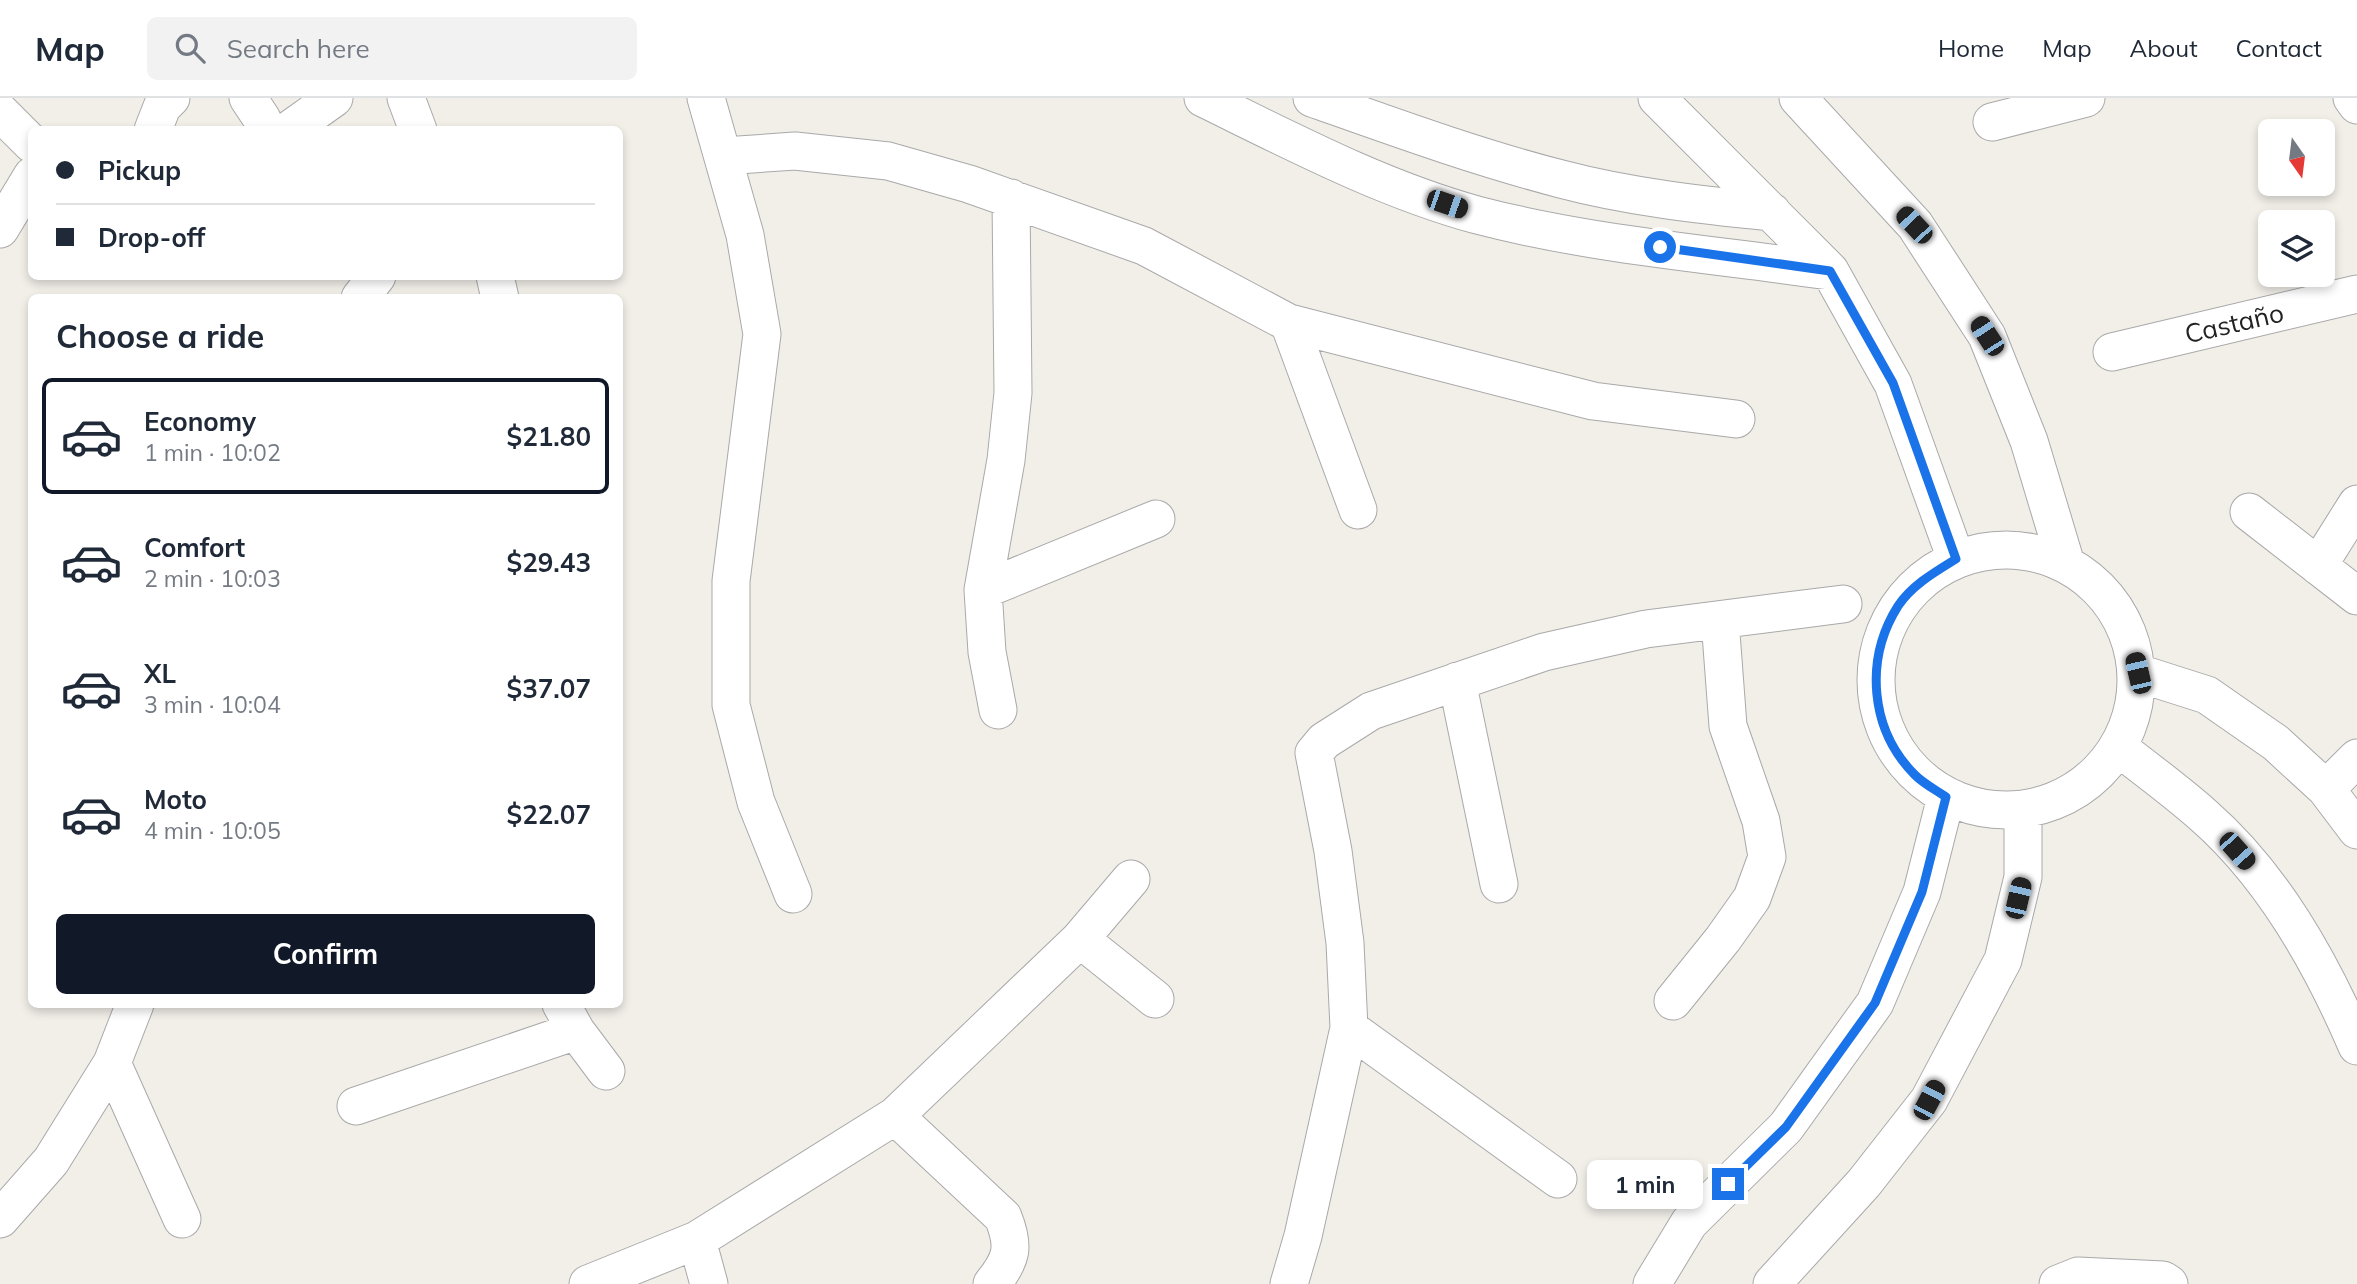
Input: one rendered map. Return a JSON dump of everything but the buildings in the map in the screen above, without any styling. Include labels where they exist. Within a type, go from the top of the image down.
[{"type":"street","points":[[155,126],[162,107],[171,98]]},
{"type":"street","points":[[247,98],[262,119],[263,126]]},
{"type":"street","points":[[295,126],[334,98]]},
{"type":"street","points":[[406,98],[416,126]]},
{"type":"street","points":[[706,98],[746,235],[762,334],[731,581],[731,705],[756,802],[793,894]]},
{"type":"street","points":[[1203,98],[1311,149],[1447,204],[1568,235],[1830,271]]},
{"type":"street","points":[[1312,98],[1461,151],[1580,183],[1693,204],[1772,212]]},
{"type":"street","points":[[1657,98],[1830,271],[1893,383],[1956,559]]},
{"type":"street","points":[[1798,98],[1914,225],[1987,336],[2029,441],[2066,564]]},
{"type":"street","points":[[1992,122],[2086,98]]},
{"type":"street","points":[[2351,98],[2357,106]]},
{"type":"street","points":[[0,112],[28,141]]},
{"type":"street","points":[[724,156],[795,151],[888,161],[1011,198],[1144,246],[1289,323],[1593,401],[1736,419]]},
{"type":"street","points":[[1447,204],[1461,151]]},
{"type":"street","points":[[0,229],[28,183]]},
{"type":"street","points":[[1568,235],[1580,183]]},
{"type":"street","points":[[998,709],[987,652],[983,590],[1000,497],[1013,393],[1011,198]]},
{"type":"street","points":[[363,294],[374,280]]},
{"type":"street","name":"Castaño","points":[[2112,352],[2357,294]]},
{"type":"street","points":[[1289,323],[1358,510]]},
{"type":"street","points":[[2318,566],[2357,504]]},
{"type":"street","points":[[2249,512],[2357,596]]},
{"type":"street","points":[[983,590],[1156,519]]},
{"type":"street","points":[[1993,550],[2031,552],[2066,564],[2103,591],[2127,629],[2138,673],[2134,712],[2119,748],[2094,778],[2060,800],[2022,810],[1984,809],[1946,797],[1916,776],[1892,747],[1878,712],[1875,676],[1881,638],[1899,605],[1924,578],[1956,559],[1993,550]]},
{"type":"street","points":[[1289,1284],[1303,1236],[1349,1028],[1343,930],[1333,851],[1314,753],[1324,741],[1371,711],[1544,653],[1633,632],[1843,604]]},
{"type":"street","points":[[1673,1001],[1752,898],[1767,857],[1761,821],[1728,726],[1720,620]]},
{"type":"street","points":[[2138,673],[2207,695],[2276,743],[2326,789],[2357,830]]},
{"type":"street","points":[[1457,681],[1499,884]]},
{"type":"street","points":[[2119,748],[2205,816],[2269,887],[2330,983],[2357,1046]]},
{"type":"street","points":[[2326,789],[2357,758]]},
{"type":"street","points":[[1652,1284],[1689,1223],[1786,1127],[1875,1003],[1922,892],[1946,797]]},
{"type":"street","points":[[1772,1284],[1864,1183],[1929,1100],[1942,1077],[2003,960],[2022,877],[2022,810]]},
{"type":"street","points":[[588,1284],[697,1240],[895,1116],[1080,939],[1131,879]]},
{"type":"street","points":[[1080,939],[1155,999]]},
{"type":"street","points":[[0,1219],[51,1161],[112,1063],[133,1008]]},
{"type":"street","points":[[356,1106],[568,1018],[606,1071]]},
{"type":"street","points":[[1349,1028],[1558,1179]]},
{"type":"street","points":[[112,1063],[182,1219]]},
{"type":"street","points":[[895,1116],[1003,1217],[1012,1240],[1006,1266],[992,1284]]},
{"type":"street","points":[[697,1240],[709,1284]]},
{"type":"street","points":[[2058,1284],[2078,1276],[2163,1280],[2169,1284]]},
{"type":"route","points":[[1660,247],[1830,271],[1893,383],[1956,559],[1924,578],[1899,605],[1881,638],[1875,676],[1878,712],[1892,747],[1916,776],[1946,797],[1922,892],[1875,1003],[1786,1127],[1728,1184]]}]
